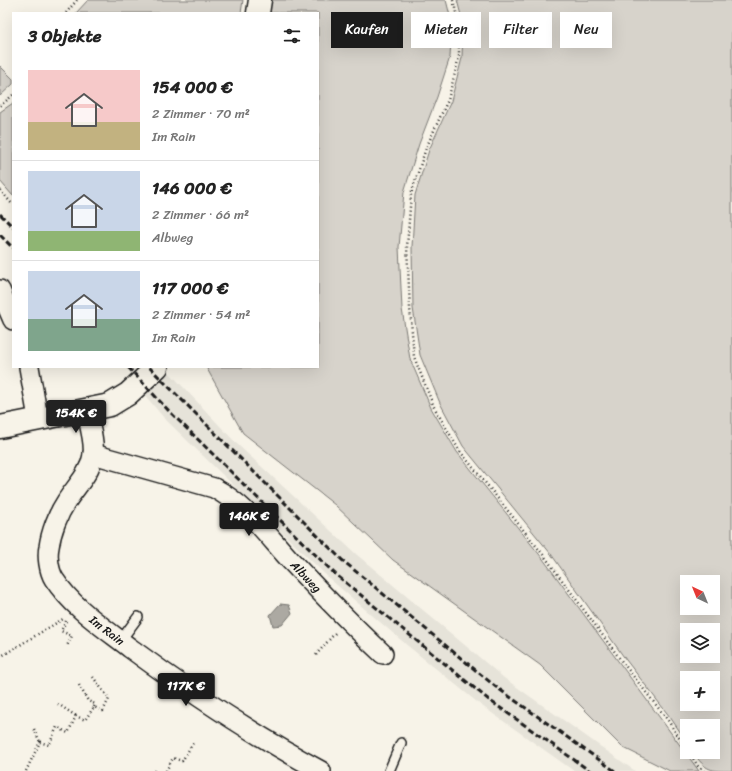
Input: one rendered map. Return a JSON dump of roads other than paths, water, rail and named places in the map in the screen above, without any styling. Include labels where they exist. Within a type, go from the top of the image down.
[{"type":"street","points":[[258,12],[260,0]]},
{"type":"street","points":[[0,290],[12,318]]},
{"type":"street","points":[[29,368],[38,418]]},
{"type":"street","points":[[0,427],[38,418],[110,405],[128,394],[156,368]]},
{"type":"street","name":"Im Rain","points":[[86,410],[92,434],[93,454],[84,477],[58,516],[48,547],[49,561],[53,577],[64,593],[83,611],[168,676],[233,719],[321,771]]},
{"type":"street","name":"Albweg","points":[[93,454],[214,488],[228,495],[254,519],[347,620],[383,654]]},
{"type":"lane","points":[[121,640],[138,617]]},
{"type":"lane","points":[[389,771],[401,743]]},
{"type":"railway","points":[[0,214],[12,226]]},
{"type":"railway","points":[[0,235],[12,247]]},
{"type":"railway","points":[[129,368],[169,411],[334,573],[489,700],[590,771]]},
{"type":"railway","points":[[150,368],[342,560],[496,687],[615,771]]}]
